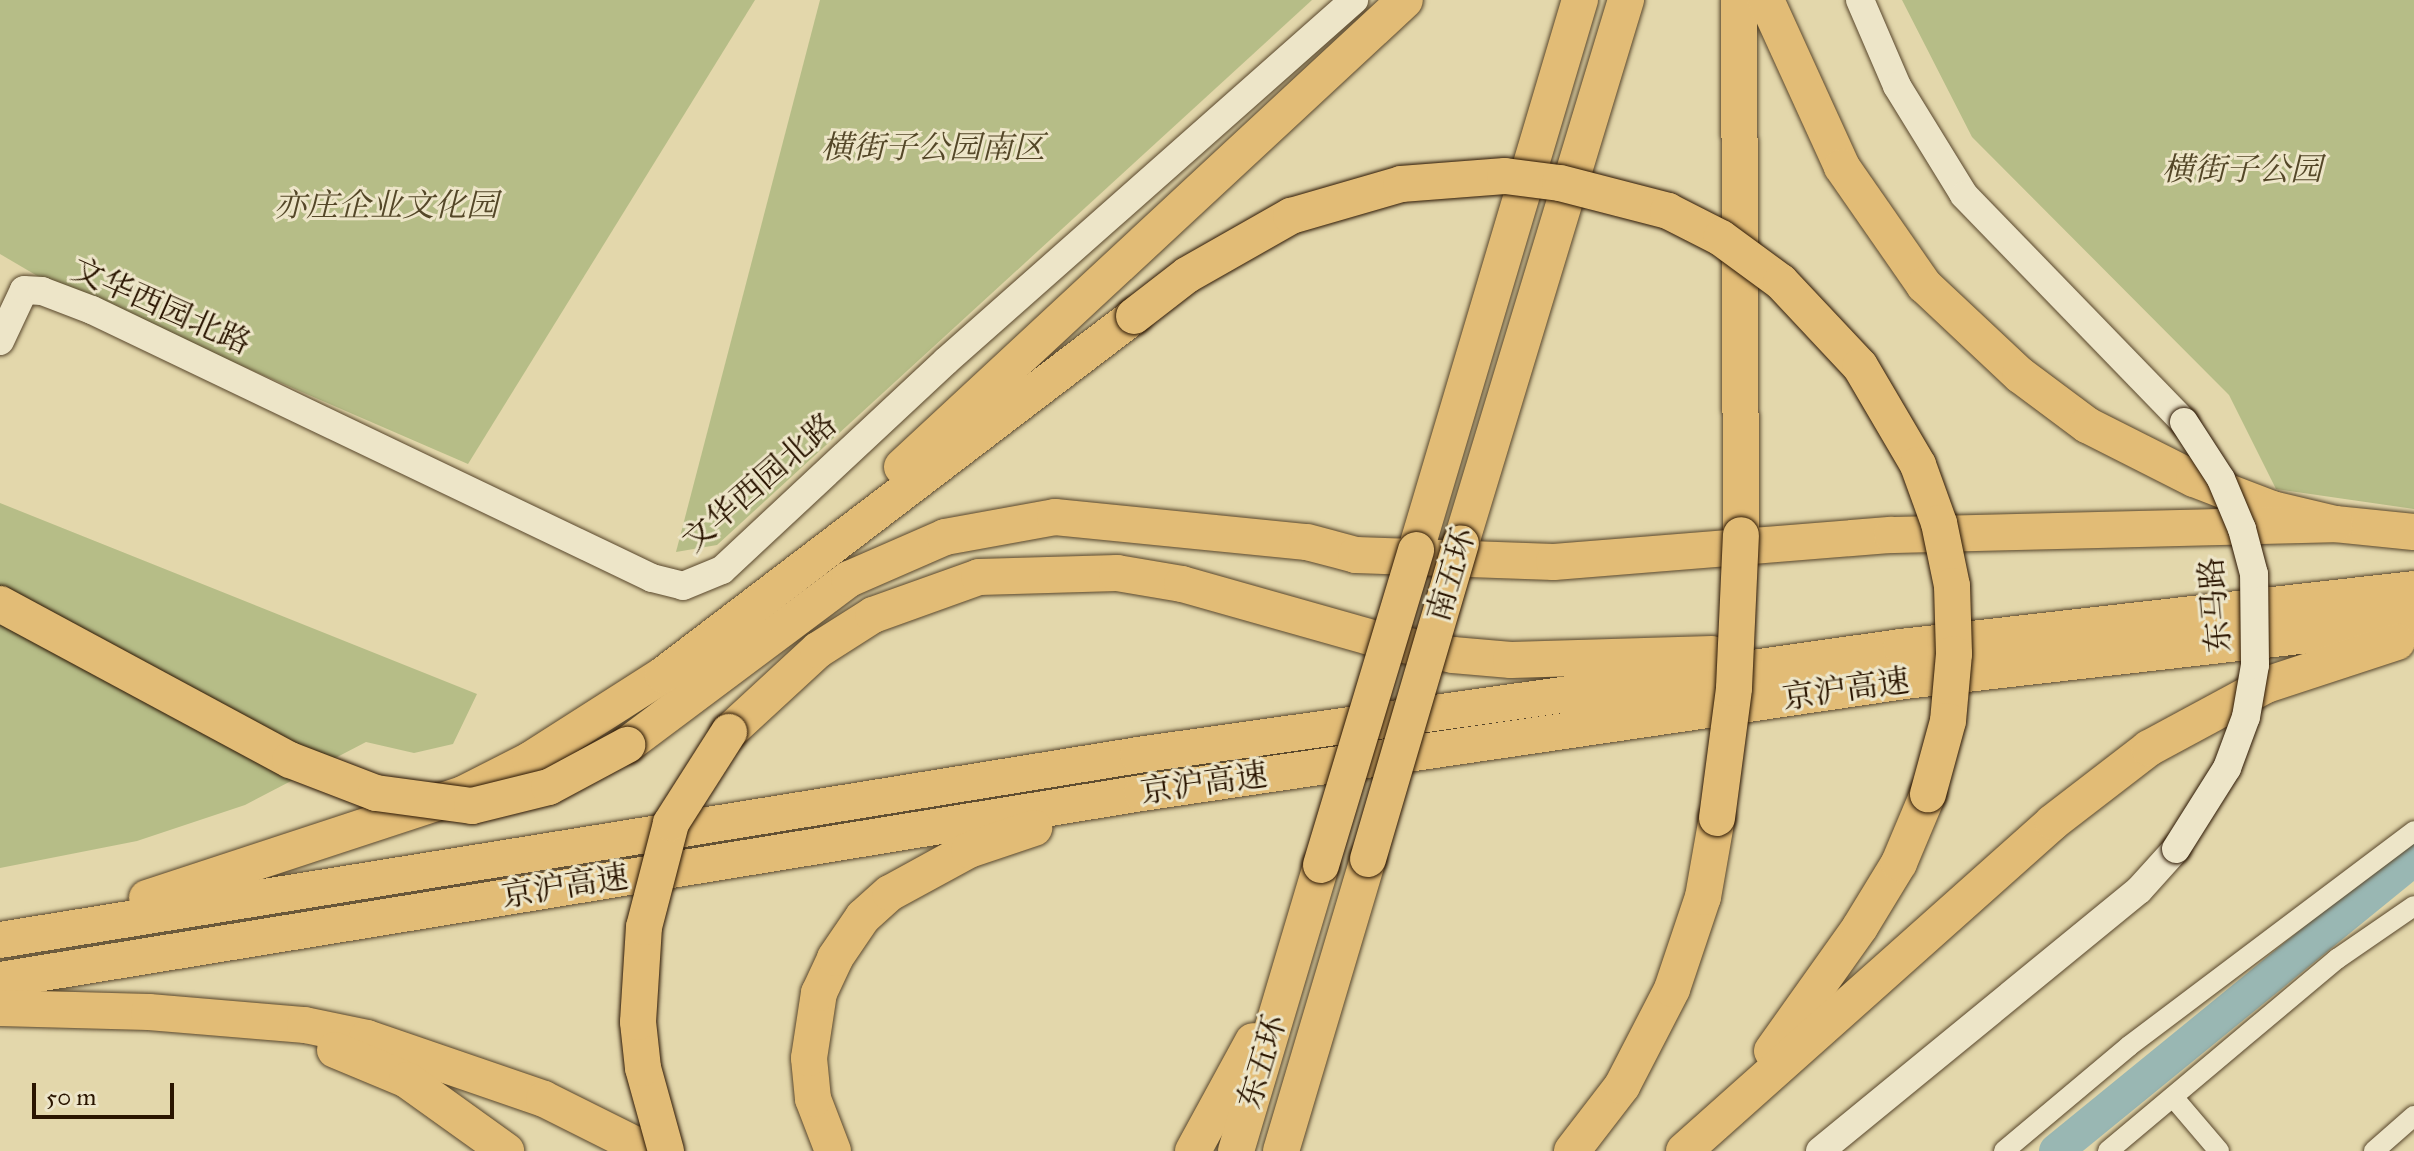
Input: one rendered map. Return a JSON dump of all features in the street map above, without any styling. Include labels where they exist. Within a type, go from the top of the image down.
[{"type":"highway","points":[[746,612],[1405,0]]},
{"type":"highway","name":"南五环","points":[[1290,972],[1580,0]]},
{"type":"highway","name":"南五环","points":[[1281,1151],[1626,0]]},
{"type":"highway","points":[[1572,1151],[1622,1086],[1672,989],[1703,897],[1717,818],[1734,688],[1741,535],[1739,0]]},
{"type":"highway","points":[[1766,0],[1842,167],[1924,285],[1980,339],[2087,425],[2139,454],[2272,509],[2335,524]]},
{"type":"highway","points":[[40,934],[463,794],[597,720],[746,612],[1187,275],[1291,216],[1401,184],[1505,176],[1560,183],[1668,211],[1721,238],[1781,282],[1860,366],[1918,465],[1939,523],[1952,586],[1954,640],[1948,721],[1928,794],[1899,863],[1818,991],[1684,1151]]},
{"type":"highway","points":[[0,604],[290,760],[376,793],[472,806],[549,787],[627,745],[849,579],[945,537],[1055,517],[1291,540],[1356,555],[1554,562],[1892,535],[2335,524],[2414,532]]},
{"type":"highway","points":[[666,1151],[643,1068],[638,1022],[644,927],[671,823],[729,732],[818,650],[873,615],[922,594],[979,577],[1117,573],[1169,582],[1380,640],[1511,660],[1901,647]]},
{"type":"highway","name":"京沪高速","points":[[0,940],[1122,758],[1901,647],[2414,589]]},
{"type":"highway","name":"京沪高速","points":[[0,980],[1142,793],[1905,681],[2414,623]]},
{"type":"highway","points":[[1684,1151],[2053,822],[2149,748],[2266,685],[2414,637]]},
{"type":"highway","points":[[833,1151],[813,1099],[810,1029],[835,958],[863,917],[913,878],[969,850],[1142,793]]},
{"type":"highway","points":[[1193,1151],[1290,972]]},
{"type":"highway","name":"东五环","points":[[1236,1151],[1290,972]]},
{"type":"highway","points":[[0,1008],[305,1025],[425,1054],[544,1099],[648,1151]]},
{"type":"highway","points":[[213,1018],[296,1036],[407,1080],[506,1151]]},
{"type":"street","name":"文华西园北路","points":[[0,341],[24,290],[42,291],[92,310],[652,578],[683,586],[722,570],[946,361],[1354,0]]},
{"type":"street","name":"东马路","points":[[1820,1151],[2119,907],[2176,849],[2227,768],[2246,717],[2255,665],[2254,574],[2242,529],[2221,479],[2184,422],[1964,195],[1897,86],[1860,0]]},
{"type":"street","points":[[2004,1151],[2129,1046],[2414,831]]},
{"type":"street","points":[[2108,1151],[2337,959],[2414,906]]},
{"type":"street","points":[[2173,1097],[2219,1151]]},
{"type":"street","points":[[2374,1151],[2414,1116]]},
{"type":"green space","name":"亦庄企业文化园","points":[[0,0],[755,0],[468,464],[46,281],[0,254]]},
{"type":"green space","name":"横街子公园南区","points":[[820,0],[1312,0],[717,545],[676,552]]},
{"type":"green space","name":"横街子公园","points":[[1902,0],[2414,0],[2414,509],[2276,489],[2229,395],[1972,137]]},
{"type":"green space","points":[[0,503],[477,694],[453,744],[414,753],[366,742],[245,805],[137,841],[0,868]]},
{"type":"waterway","points":[[2056,1151],[2414,859]]}]
